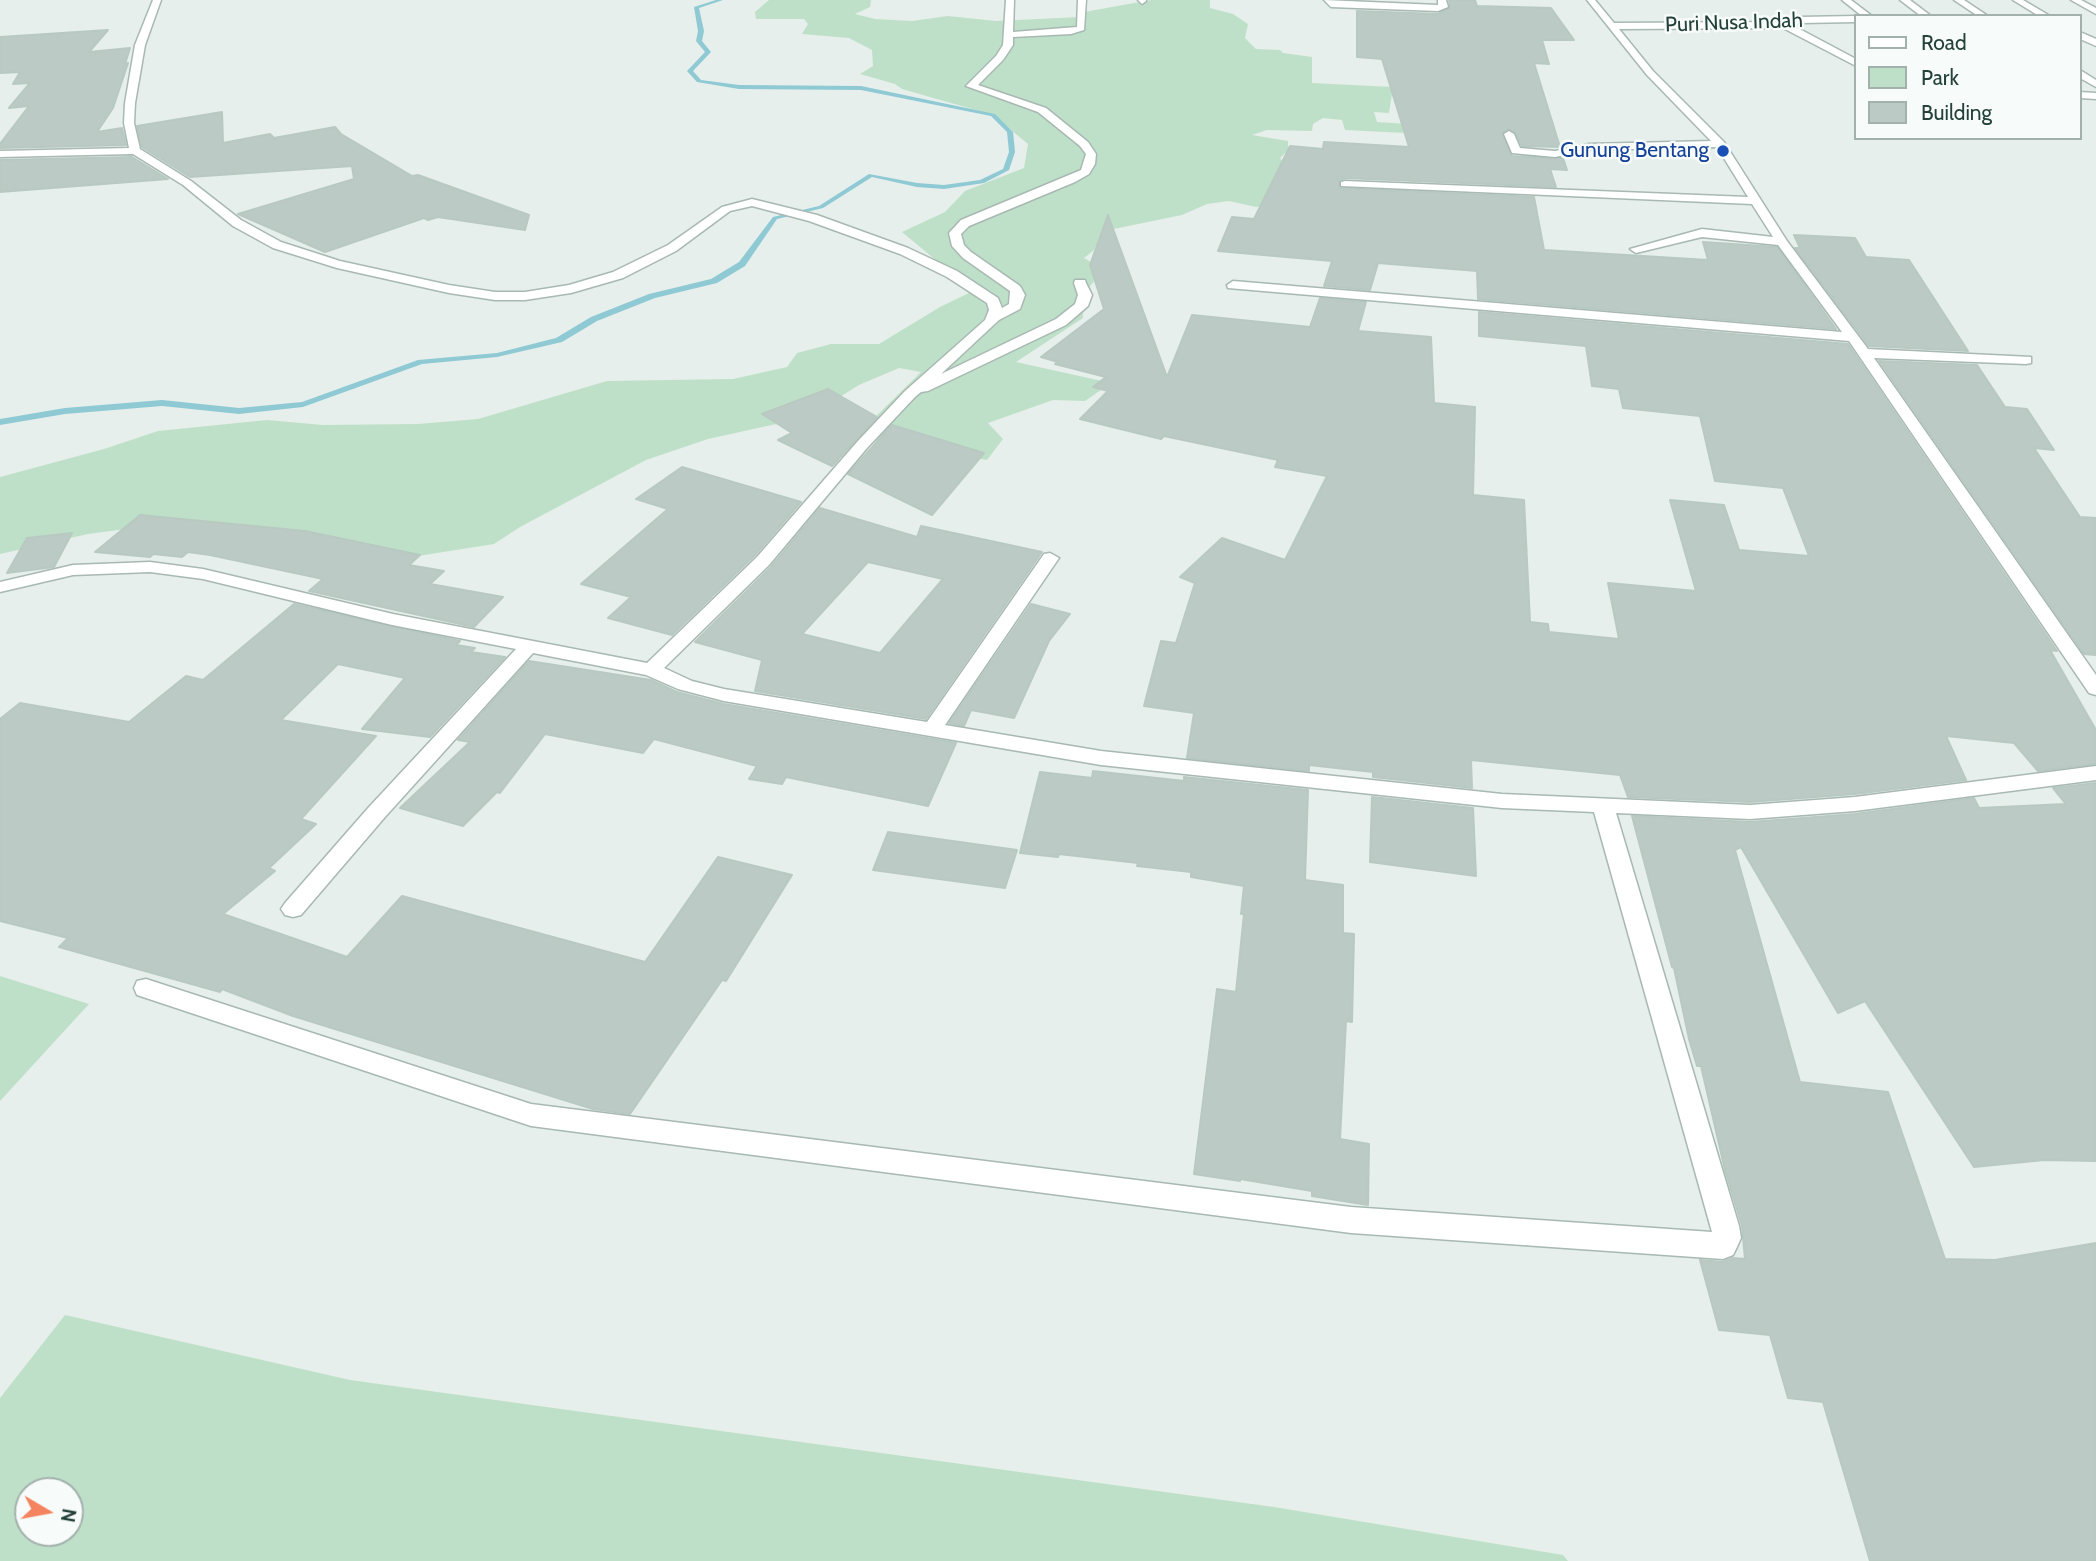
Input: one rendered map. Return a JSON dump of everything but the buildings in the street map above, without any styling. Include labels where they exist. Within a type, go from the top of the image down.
[{"type":"street","points":[[135,151],[129,123],[130,103],[140,45],[156,0]]},
{"type":"street","points":[[650,670],[763,561],[862,445],[910,394],[995,317],[1014,306],[1018,295],[1015,289],[967,255],[958,246],[955,233],[965,223],[1071,180],[1084,172],[1090,164],[1091,154],[1084,144],[1042,110],[971,86],[1000,58],[1008,45],[1010,0]]},
{"type":"street","points":[[1009,35],[1081,28],[1082,0]]},
{"type":"street","points":[[1328,0],[1331,4],[1385,3],[1404,11],[1442,8],[1442,0]]},
{"type":"street","points":[[1591,0],[1650,73],[1720,144],[1782,242],[1853,337],[2096,689]]},
{"type":"street","points":[[1846,0],[1865,14]]},
{"type":"street","points":[[1903,0],[1924,14]]},
{"type":"street","points":[[1958,0],[1981,14]]},
{"type":"street","points":[[2017,0],[2042,14]]},
{"type":"street","points":[[2076,0],[2096,11]]},
{"type":"street","name":"Puri Nusa Indah","points":[[1611,26],[1784,25],[1800,20],[1854,19]]},
{"type":"street","points":[[1784,25],[1823,43],[1854,63]]},
{"type":"street","points":[[1823,43],[1845,42]]},
{"type":"street","points":[[1509,134],[1516,150],[1555,154],[1589,147],[1720,144]]},
{"type":"street","points":[[0,154],[135,151],[187,183],[237,223],[276,245],[391,277],[495,296],[551,293],[600,281],[659,256],[726,209],[752,202],[782,208],[904,251],[952,274],[993,301],[995,317]]},
{"type":"street","points":[[1345,184],[1754,201]]},
{"type":"street","points":[[1636,249],[1702,233],[1782,242]]},
{"type":"street","points":[[910,394],[1007,351],[1061,323],[1081,306],[1086,295],[1080,283]]},
{"type":"street","points":[[1233,285],[1853,337]]},
{"type":"street","points":[[1864,353],[2026,360]]},
{"type":"street","points":[[931,731],[1050,558]]},
{"type":"street","points":[[0,587],[74,570],[150,567],[216,577],[303,596],[392,620],[650,670],[685,685],[724,695],[931,731],[1115,760],[1502,802],[1750,812],[1855,804],[2096,773]]},
{"type":"street","points":[[293,909],[377,812],[528,647]]},
{"type":"street","points":[[146,988],[531,1115],[1351,1220],[1723,1246],[1727,1238],[1725,1226],[1603,806]]},
{"type":"green space","points":[[769,0],[871,0],[870,7],[855,14],[875,19],[912,21],[948,16],[996,21],[1080,17],[1084,12],[1151,0],[1210,0],[1210,8],[1233,14],[1248,24],[1245,38],[1256,49],[1280,50],[1283,53],[1312,57],[1312,83],[1393,87],[1389,113],[1374,112],[1377,122],[1425,125],[1425,134],[1345,130],[1342,120],[1323,118],[1313,124],[1312,131],[1267,130],[1252,135],[1288,141],[1288,150],[1280,158],[1287,168],[1278,203],[1256,207],[1229,201],[1207,204],[1182,215],[1104,231],[1094,250],[1084,258],[1096,265],[1098,277],[1082,295],[1083,318],[1016,362],[1111,383],[1085,401],[1053,400],[988,423],[1003,439],[987,460],[855,437],[921,372],[899,368],[859,385],[808,417],[708,439],[646,460],[520,527],[494,544],[418,556],[179,522],[88,534],[0,554],[0,477],[104,449],[158,431],[267,420],[323,425],[418,424],[478,419],[607,381],[733,379],[787,367],[797,353],[831,344],[879,344],[940,307],[973,291],[902,232],[945,212],[965,191],[1024,168],[1028,144],[993,115],[860,74],[873,66],[872,50],[849,38],[802,34],[808,24],[804,19],[756,19],[755,12]]},
{"type":"green space","points":[[0,976],[89,1004],[0,1101]]},
{"type":"green space","points":[[65,1315],[350,1380],[1274,1507],[1563,1555],[1568,1561],[0,1561],[0,1398]]},
{"type":"waterway","points":[[0,422],[65,411],[162,403],[239,411],[303,404],[421,362],[497,355],[559,340],[594,319],[652,296],[714,281],[742,264],[775,218],[821,207],[871,175],[917,185],[944,187],[982,182],[1006,170],[1012,152],[1010,132],[993,115],[861,88],[739,87],[699,81],[690,71],[708,52],[699,41],[701,31],[696,7],[721,0]]},
{"type":"place","name":"Gunung Bentang","points":[[1723,151]]}]
